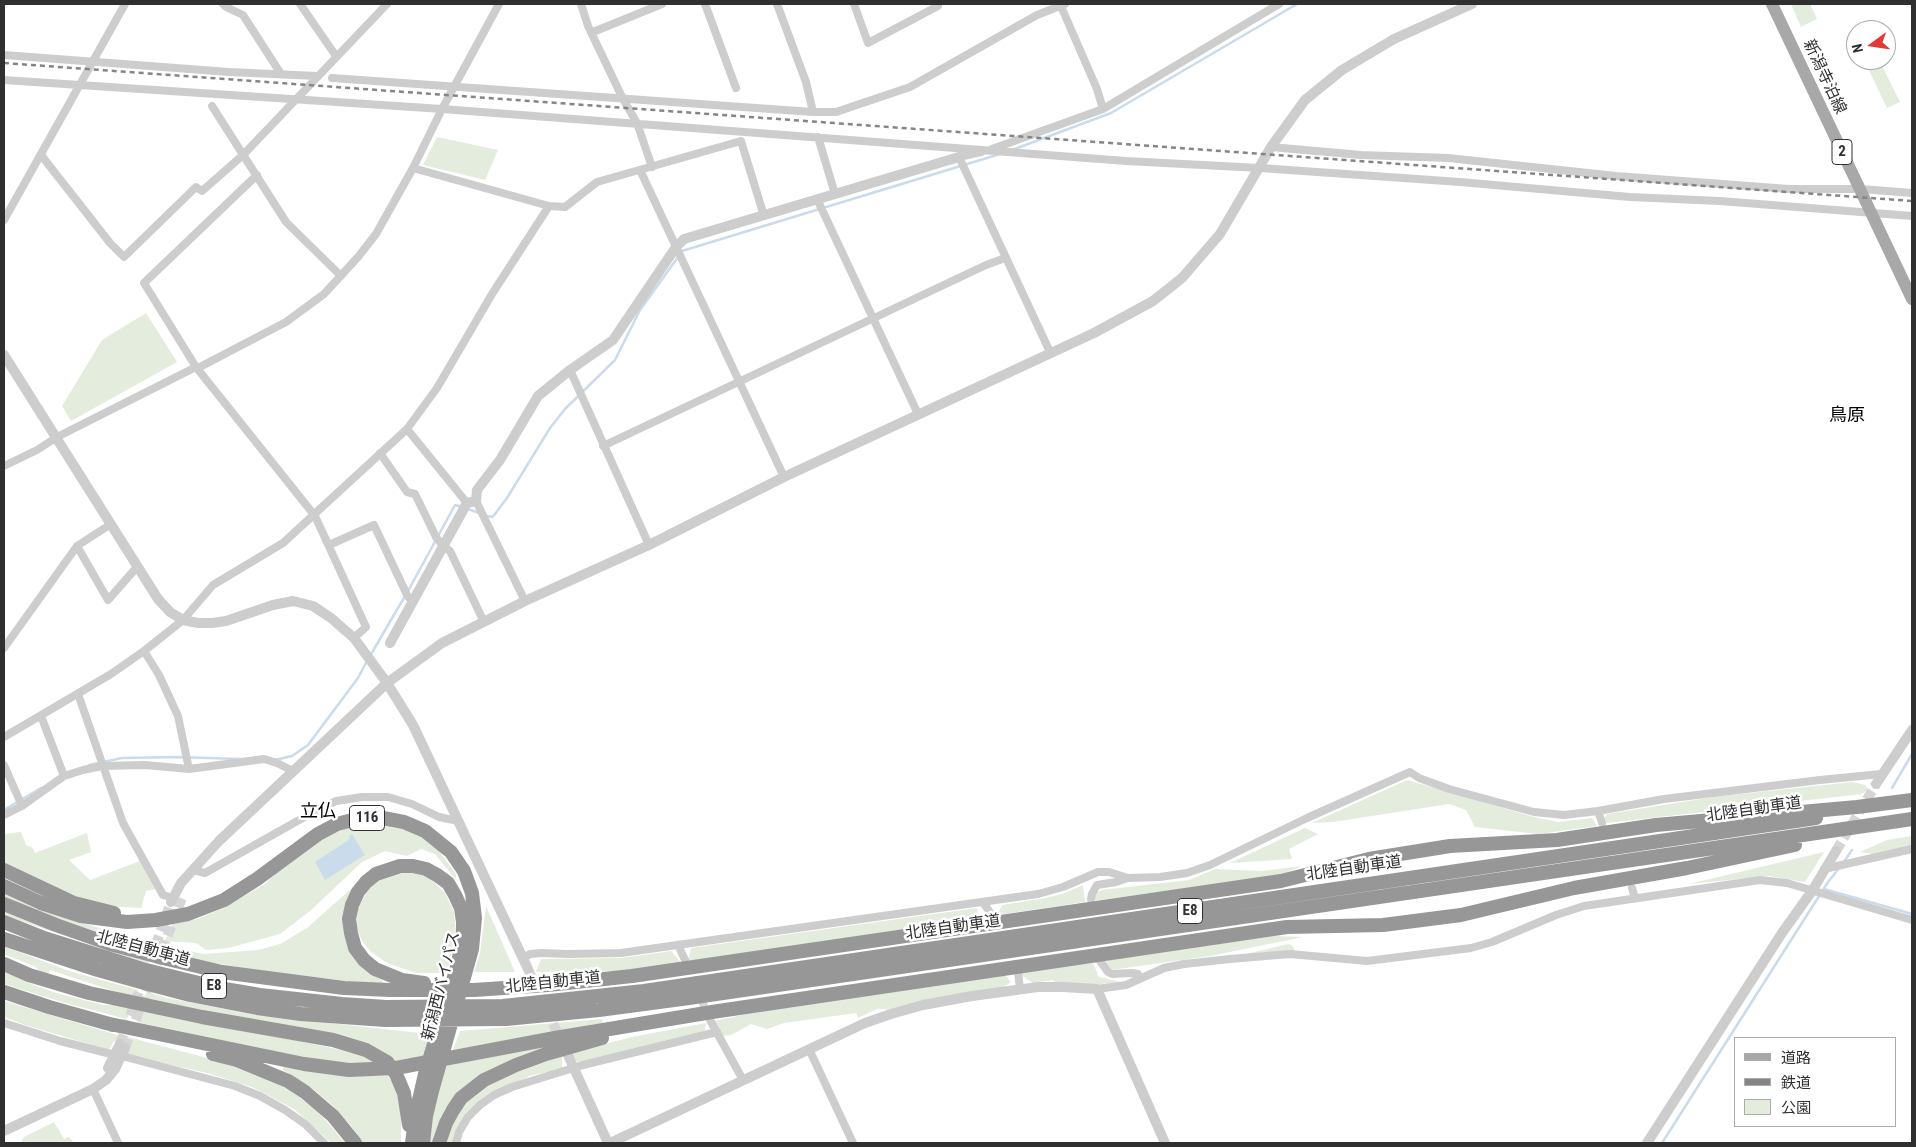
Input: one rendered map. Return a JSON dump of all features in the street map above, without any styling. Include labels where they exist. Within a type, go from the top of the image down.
[{"type":"highway","points":[[4,904],[110,944],[222,972],[344,988],[474,988],[587,981],[1281,881],[1369,859],[1450,846],[1557,840],[1665,824],[1857,807],[1912,800]]},
{"type":"highway","name":"北陸自動車道","points":[[4,939],[98,970],[190,995],[301,1014],[385,1020],[466,1007],[541,1003],[644,991],[1912,804]]},
{"type":"highway","name":"新潟西バイパス","points":[[4,886],[62,911],[98,920],[140,922],[188,914],[224,900],[257,879],[318,834],[348,821],[372,818],[404,822],[429,834],[451,852],[464,871],[472,893],[476,918],[468,968],[432,1091],[426,1116],[423,1143]]},
{"type":"highway","points":[[105,1023],[304,1064],[349,1070],[372,1070],[419,1064],[555,1038],[711,1016],[1287,927],[1382,926],[1462,915],[1574,888],[1687,868],[1906,820]]},
{"type":"highway","name":"北陸自動車道","points":[[4,922],[92,954],[142,969],[220,988],[430,1014],[462,1021],[562,1014],[689,998],[1906,820]]},
{"type":"highway","points":[[411,1143],[422,1087],[457,967],[464,922],[461,908],[448,884],[426,869],[400,866],[376,874],[358,892],[352,906],[349,919],[356,948],[364,960],[388,976],[439,988]]},
{"type":"highway","points":[[4,870],[74,903],[100,911],[141,916],[188,914]]},
{"type":"highway","points":[[4,964],[29,975],[89,993],[183,1013],[333,1040],[366,1050],[387,1062],[401,1082],[408,1107],[411,1143]]},
{"type":"highway","points":[[4,992],[49,1007],[237,1060],[288,1081],[305,1092],[333,1116],[355,1143]]},
{"type":"highway","points":[[439,1143],[446,1123],[461,1098],[498,1073],[574,1045],[711,1016]]},
{"type":"main road","name":"新潟寺泊線","points":[[1772,4],[1912,299]]},
{"type":"street","points":[[4,220],[124,4]]},
{"type":"street","points":[[223,4],[243,15],[281,74]]},
{"type":"street","points":[[300,4],[336,56]]},
{"type":"street","points":[[41,155],[110,243],[124,257],[196,187],[202,191],[244,155],[387,4]]},
{"type":"street","points":[[4,466],[286,322],[324,294],[376,234],[414,168],[442,109],[499,4]]},
{"type":"street","points":[[581,4],[623,99],[637,124],[652,167]]},
{"type":"street","points":[[593,32],[662,4]]},
{"type":"street","points":[[705,4],[736,88]]},
{"type":"street","points":[[777,4],[806,82],[813,112]]},
{"type":"street","points":[[854,4],[868,43],[939,4]]},
{"type":"street","points":[[332,78],[813,112],[836,112],[910,87],[1037,15],[1062,4],[1097,89],[1103,109]]},
{"type":"street","points":[[390,643],[443,546],[477,490],[500,460],[538,396],[570,370],[613,340],[684,239],[959,157],[990,150],[1103,109],[1279,4]]},
{"type":"street","points":[[78,694],[102,766],[124,823],[163,895],[176,898],[193,870],[219,841],[387,683],[442,644],[525,601],[650,544],[784,477],[1094,333],[1154,301],[1182,278],[1220,234],[1271,147],[1305,100],[1342,70],[1394,39],[1472,4]]},
{"type":"street","points":[[4,55],[229,72],[317,76]]},
{"type":"street","points":[[4,80],[442,109],[1126,161],[1260,168],[1460,182],[1630,197],[1720,201],[1912,216]]},
{"type":"street","points":[[212,106],[286,222],[341,276]]},
{"type":"street","points":[[818,137],[835,194]]},
{"type":"street","points":[[414,168],[549,206],[564,207],[597,182],[741,141],[764,216]]},
{"type":"street","points":[[1271,147],[1361,155],[1448,158],[1616,176],[1789,189],[1912,193]]},
{"type":"street","points":[[959,157],[1050,352]]},
{"type":"street","points":[[640,170],[784,477]]},
{"type":"street","points":[[257,175],[144,283],[197,367],[315,516],[366,627],[354,638]]},
{"type":"street","points":[[817,200],[918,414]]},
{"type":"street","points":[[4,737],[111,674],[144,650],[183,620],[213,585],[283,543],[315,516],[407,429],[437,388],[492,294],[549,206]]},
{"type":"street","points":[[603,446],[986,265],[1005,258]]},
{"type":"street","points":[[4,355],[137,567],[158,599],[170,612],[183,620],[212,624],[273,605],[293,601],[313,606],[331,618],[354,638],[387,683],[413,724],[528,969]]},
{"type":"street","points":[[570,370],[603,446],[650,544]]},
{"type":"street","points":[[407,429],[471,502],[525,601]]},
{"type":"street","points":[[380,454],[407,492],[415,494],[436,537],[450,551],[484,622]]},
{"type":"street","points":[[4,648],[77,546],[110,524]]},
{"type":"street","points":[[328,545],[374,525],[408,597],[413,601]]},
{"type":"street","points":[[77,546],[108,600],[137,567]]},
{"type":"street","points":[[144,650],[159,674],[178,716],[190,769]]},
{"type":"street","points":[[41,716],[64,776]]},
{"type":"street","points":[[1091,900],[1097,885],[1128,878],[1175,875],[1197,870],[1410,772],[1419,778],[1449,789],[1534,812],[1564,815],[1664,799],[1879,779],[1912,730]]},
{"type":"street","points":[[4,815],[22,806],[64,776],[102,766],[145,765],[190,769],[264,759],[277,763],[292,772]]},
{"type":"street","points":[[4,765],[22,806]]},
{"type":"street","points":[[193,870],[205,873],[336,801],[388,797],[412,804],[439,817],[458,821]]},
{"type":"street","points":[[1598,811],[1602,823]]},
{"type":"street","points":[[1824,870],[1912,849]]},
{"type":"street","points":[[1647,1143],[1782,933],[1812,891],[1836,851]]},
{"type":"street","points":[[523,958],[530,954],[541,953],[604,954],[678,945],[983,902],[1063,888],[1098,872],[1110,872],[1128,878]]},
{"type":"street","points":[[567,1053],[609,1143],[865,1024],[923,1005],[1038,987],[1097,989],[1117,987],[1170,967],[1230,959],[1290,954],[1377,961],[1471,948],[1492,942],[1569,910],[1584,906],[1760,880],[1786,883],[1912,920]]},
{"type":"street","points":[[1632,888],[1635,898]]},
{"type":"street","points":[[983,902],[991,914]]},
{"type":"street","points":[[678,945],[685,960]]},
{"type":"street","points":[[1100,961],[1108,972],[1112,974],[1138,974],[1140,979]]},
{"type":"street","points":[[1018,972],[1020,989]]},
{"type":"street","points":[[1097,989],[1165,1143]]},
{"type":"street","points":[[711,1016],[716,1032],[743,1080]]},
{"type":"street","points":[[4,1023],[60,1041],[120,1051],[235,1086],[260,1096],[285,1110],[305,1124],[324,1143]]},
{"type":"street","points":[[456,1143],[459,1132],[468,1117],[480,1105],[494,1095],[512,1087],[583,1065],[716,1032]]},
{"type":"street","points":[[809,1050],[853,1143]]},
{"type":"street","points":[[4,1131],[93,1089],[106,1080],[120,1051]]},
{"type":"street","points":[[93,1089],[118,1143]]},
{"type":"green space","points":[[1791,4],[1810,4],[1817,19],[1801,27]]},
{"type":"green space","points":[[1869,70],[1884,70],[1900,102],[1887,108]]},
{"type":"green space","points":[[437,137],[498,150],[485,180],[423,165]]},
{"type":"green space","points":[[146,313],[177,362],[71,421],[62,406],[102,340]]},
{"type":"green space","points":[[1407,780],[1534,817],[1558,822],[1592,818],[1597,826],[1538,834],[1475,827],[1466,810],[1449,804],[1333,822],[1312,823]]},
{"type":"green space","points":[[1852,782],[1865,785],[1868,789],[1862,794],[1607,823],[1604,819],[1607,814],[1713,797]]},
{"type":"green space","points":[[381,823],[415,832],[436,847],[456,874],[456,880],[435,854],[421,849],[407,856],[385,851],[362,862],[310,911],[280,934],[228,948],[206,950],[196,943],[165,941],[172,924],[198,919],[223,908],[265,884],[282,867],[329,833],[356,824]]},
{"type":"green space","points":[[1305,828],[1318,834],[1289,849],[1292,859],[1230,863]]},
{"type":"green space","points":[[21,832],[26,845],[32,847],[35,853],[87,833],[91,852],[69,860],[90,880],[140,861],[155,889],[146,891],[141,908],[105,906],[62,892],[4,865],[4,834]]},
{"type":"green space","points":[[1912,836],[1912,846],[1874,854],[1860,852],[1887,840]]},
{"type":"green space","points":[[1824,852],[1805,882],[1769,876],[1689,884]]},
{"type":"green space","points":[[1302,866],[1285,873],[1252,879],[1093,901],[1101,890],[1189,880],[1215,869],[1262,871]]},
{"type":"green space","points":[[413,872],[432,880],[445,893],[454,912],[456,933],[447,973],[416,973],[387,963],[371,952],[362,941],[356,926],[358,909],[369,888],[380,879],[395,873]]},
{"type":"green space","points":[[362,879],[345,911],[363,967],[383,981],[382,984],[254,970],[203,961],[162,951],[163,946],[204,954],[258,950],[280,944],[307,928]]},
{"type":"green space","points":[[1083,885],[1085,902],[997,915],[1002,905],[1062,894]]},
{"type":"green space","points":[[4,890],[69,919],[157,945],[156,950],[57,919],[4,897]]},
{"type":"green space","points":[[486,906],[515,972],[474,972],[480,953]]},
{"type":"green space","points":[[4,907],[150,960],[148,964],[15,919],[4,914]]},
{"type":"green space","points":[[977,908],[979,919],[688,961],[691,948]]},
{"type":"green space","points":[[1275,936],[1303,937],[1210,956],[1111,970],[1102,963],[1114,959]]},
{"type":"green space","points":[[1288,944],[1292,945],[1295,951],[1242,955]]},
{"type":"green space","points":[[4,946],[69,971],[138,990],[135,998],[50,970],[48,974],[40,973],[36,967],[4,954]]},
{"type":"green space","points":[[671,951],[682,964],[626,971],[536,972],[541,959],[621,958]]},
{"type":"green space","points":[[1093,963],[1099,977],[1120,982],[1090,985],[1057,984],[1053,980],[1033,983],[1021,975],[1021,971]]},
{"type":"green space","points":[[4,970],[36,986],[60,994],[104,1005],[121,1005],[131,1009],[127,1019],[65,1003],[4,984]]},
{"type":"green space","points":[[1005,975],[1011,982],[1001,989],[919,1001],[897,1010],[877,1009],[858,1018],[856,1013],[784,1023],[767,1029],[751,1024],[733,1034],[721,1037],[714,1021],[790,1005]]},
{"type":"green space","points":[[147,992],[167,998],[257,1015],[429,1034],[425,1056],[391,1062],[374,1049],[143,1000]]},
{"type":"green space","points":[[4,1001],[124,1037],[122,1044],[114,1041],[109,1050],[25,1025],[4,1017]]},
{"type":"green space","points":[[141,1008],[360,1054],[376,1063],[360,1064],[303,1058],[137,1022]]},
{"type":"green space","points":[[603,1019],[602,1023],[453,1050],[460,1031]]},
{"type":"green space","points":[[706,1023],[704,1035],[579,1064],[570,1053],[632,1037]]},
{"type":"green space","points":[[128,1037],[237,1066],[264,1077],[291,1091],[316,1109],[345,1143],[331,1143],[294,1109],[252,1087],[207,1073],[127,1055],[125,1045]]},
{"type":"green space","points":[[548,1044],[546,1050],[491,1069],[466,1086],[435,1143],[429,1143],[437,1093],[445,1066]]},
{"type":"green space","points":[[562,1056],[562,1069],[529,1076],[517,1083],[491,1092],[469,1111],[453,1143],[445,1143],[448,1130],[463,1102],[487,1083],[507,1074]]},
{"type":"green space","points":[[284,1064],[352,1075],[388,1076],[396,1088],[401,1114],[401,1143],[363,1143],[352,1127],[332,1105],[313,1089],[283,1070]]},
{"type":"green space","points":[[54,1122],[64,1139],[69,1137],[74,1143],[21,1143],[24,1137]]},
{"type":"water","points":[[352,834],[365,855],[325,880],[315,862],[350,839],[349,836]]},
{"type":"waterway","points":[[1012,150],[1111,113],[1297,4]]},
{"type":"waterway","points":[[681,252],[1000,154]]},
{"type":"waterway","points":[[487,516],[492,517],[507,498],[550,428],[565,409],[615,360],[640,310],[678,257]]},
{"type":"waterway","points":[[408,591],[455,505],[463,507]]},
{"type":"waterway","points":[[468,509],[479,513]]},
{"type":"waterway","points":[[370,656],[405,596]]},
{"type":"waterway","points":[[275,760],[292,756],[308,745],[358,678],[367,661]]},
{"type":"waterway","points":[[1892,788],[1912,754]]},
{"type":"waterway","points":[[89,765],[122,758],[240,759]]},
{"type":"waterway","points":[[4,810],[41,788]]},
{"type":"waterway","points":[[1843,863],[1852,850]]},
{"type":"waterway","points":[[1662,1143],[1828,882],[1840,867]]},
{"type":"waterway","points":[[1824,889],[1912,914]]},
{"type":"tunnel","points":[[1836,851],[1876,784]]},
{"type":"tunnel","points":[[125,1048],[183,895]]},
{"type":"tunnel","points":[[120,1044],[171,902]]},
{"type":"tunnel","points":[[688,966],[708,1016]]},
{"type":"tunnel","points":[[528,969],[562,1043]]},
{"type":"railway","points":[[4,63],[1912,201]]},
{"type":"district","name":"鳥原","points":[[1847,416]]},
{"type":"district","name":"立仏","points":[[318,812]]}]
